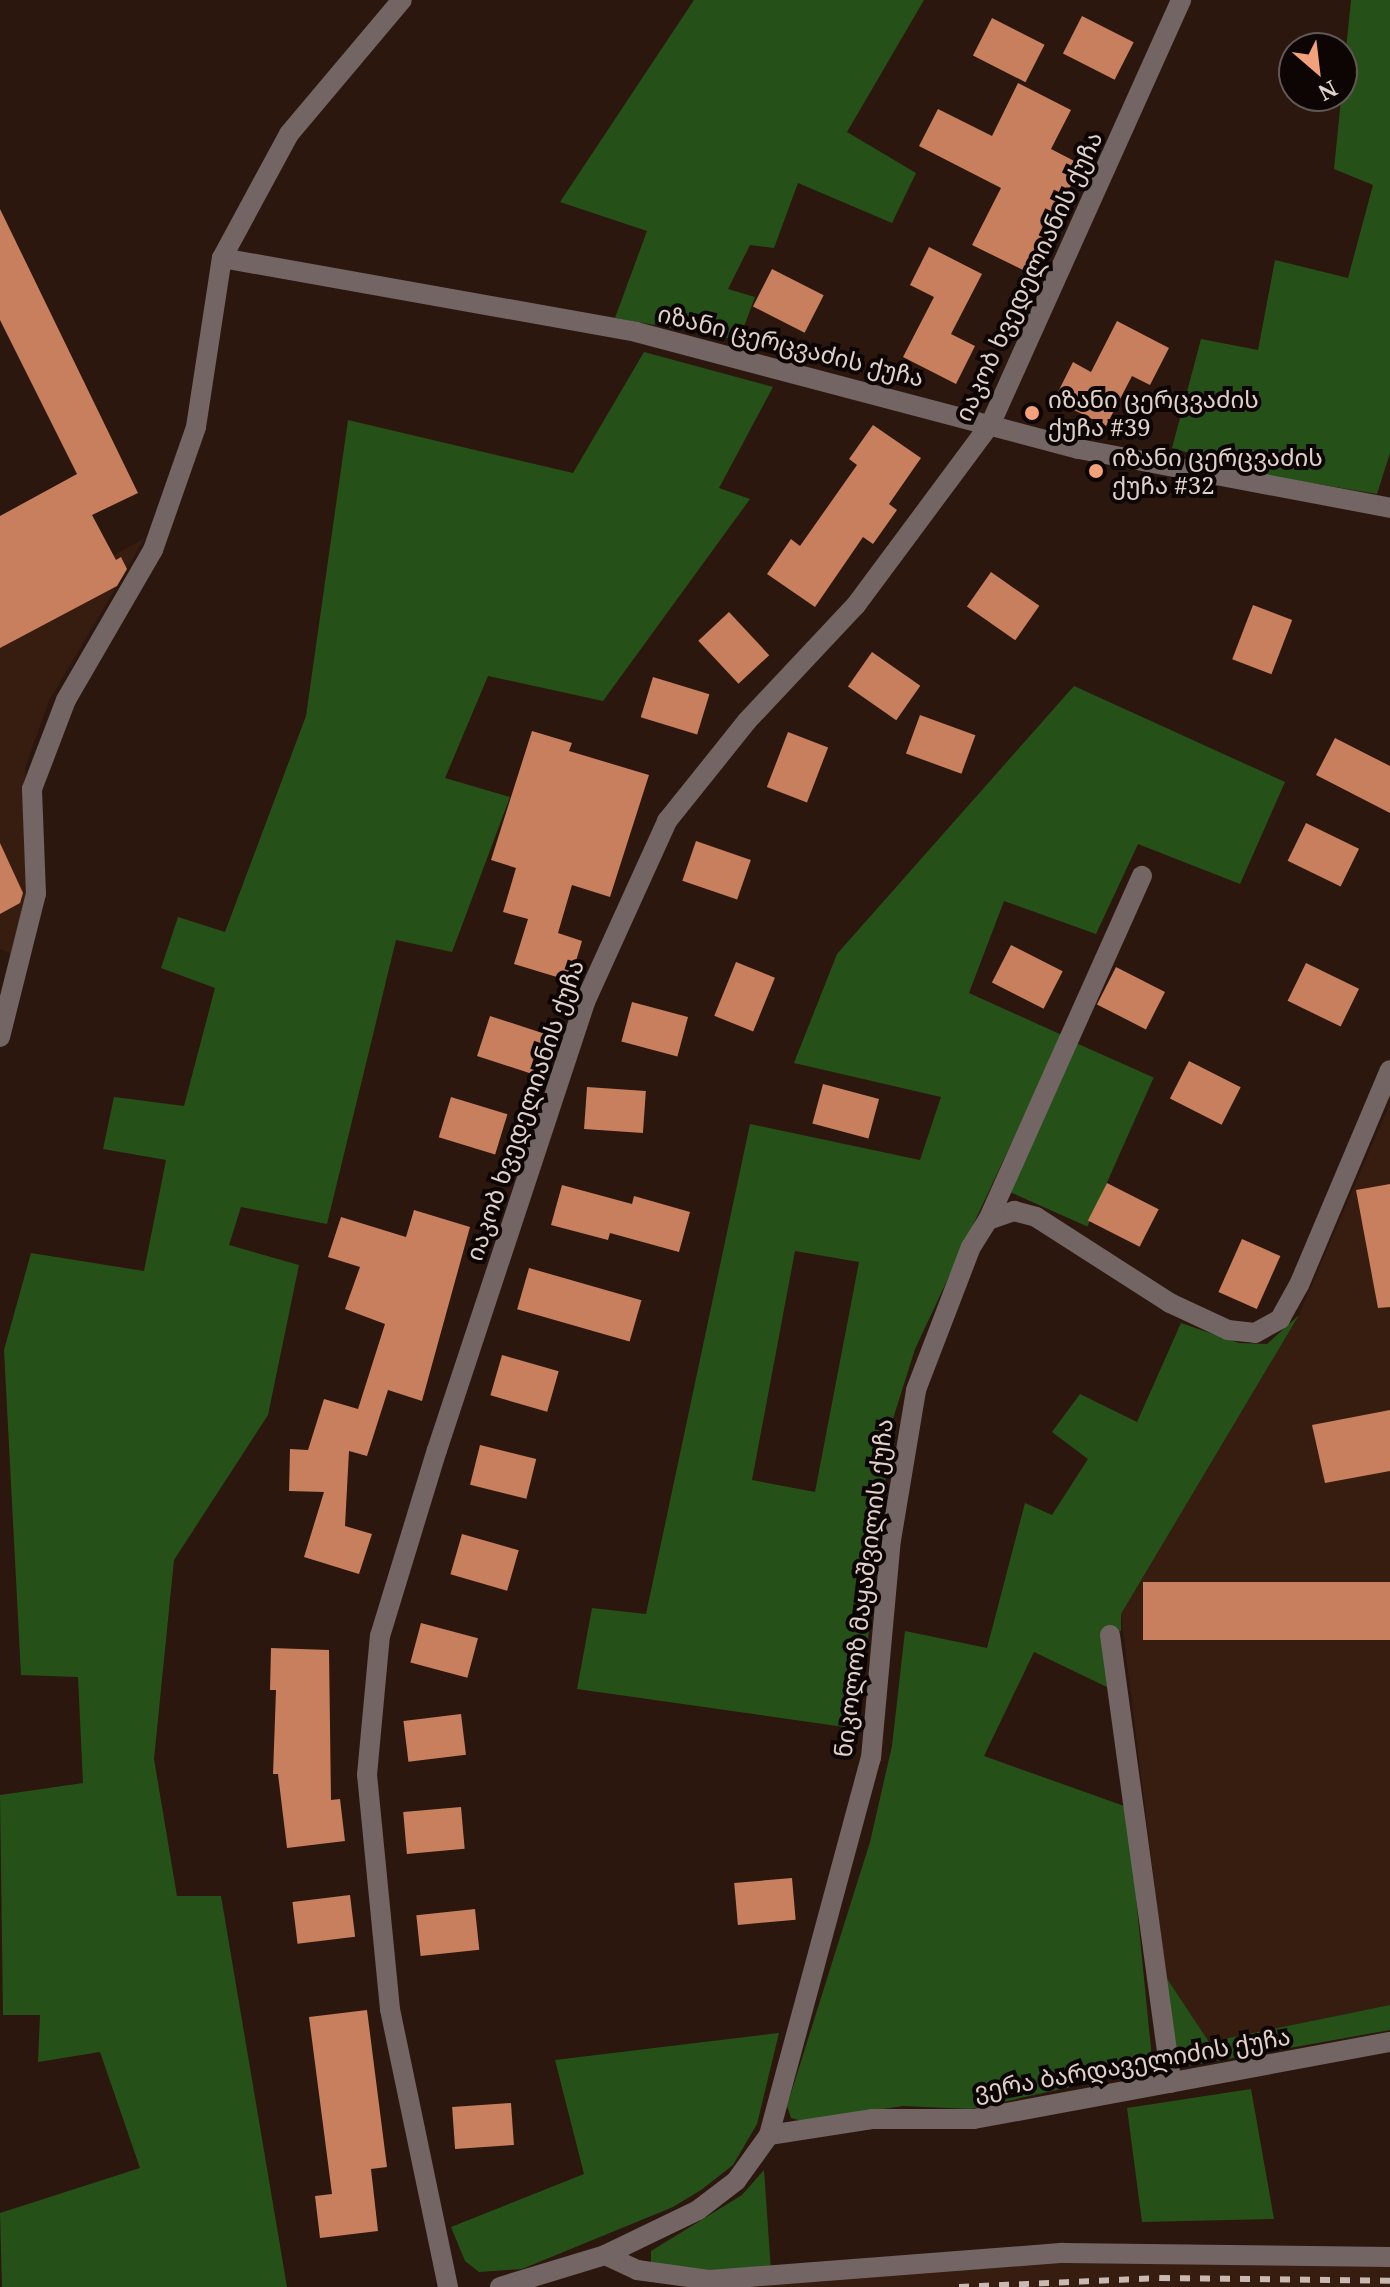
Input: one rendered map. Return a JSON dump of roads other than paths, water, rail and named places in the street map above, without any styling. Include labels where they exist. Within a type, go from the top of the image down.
[{"type":"street","points":[[0,1037],[36,894],[32,789],[66,700],[153,550],[196,427],[222,258],[289,134],[402,0]]},
{"type":"street","name":"იაკობ ხვედელიანის ქუჩა","points":[[448,2287],[390,2009],[367,1775],[380,1636],[585,1002],[667,821],[747,721],[856,605],[991,423],[1181,0]]},
{"type":"street","name":"იზანი ცერცვაძის ქუჩა","points":[[222,258],[636,332],[991,423],[1079,449],[1390,508]]},
{"type":"street","name":"ნიკოლოზ მაყაშვილის ქუჩა","points":[[769,2135],[871,1758],[906,1428],[971,1247],[988,1220],[1142,876]]},
{"type":"street","points":[[988,1220],[1014,1211],[1036,1217],[1170,1303],[1228,1330],[1255,1333],[1280,1319],[1299,1285],[1390,1070]]},
{"type":"street","points":[[1110,1635],[1171,2083]]},
{"type":"street","name":"ვერა ბარდაველიძის ქუჩა","points":[[769,2135],[872,2119],[974,2119],[1390,2042]]},
{"type":"street","points":[[500,2287],[605,2255],[698,2210],[736,2181],[769,2135]]},
{"type":"street","points":[[605,2255],[637,2270],[710,2280],[1063,2253],[1390,2257]]},
{"type":"railway","points":[[959,2287],[1160,2278],[1390,2281]]},
{"type":"place","name":"იზანი ცერცვაძის ქუჩა #39","points":[[1032,413]]},
{"type":"place","name":"იზანი ცერცვაძის ქუჩა #32","points":[[1096,471]]}]
